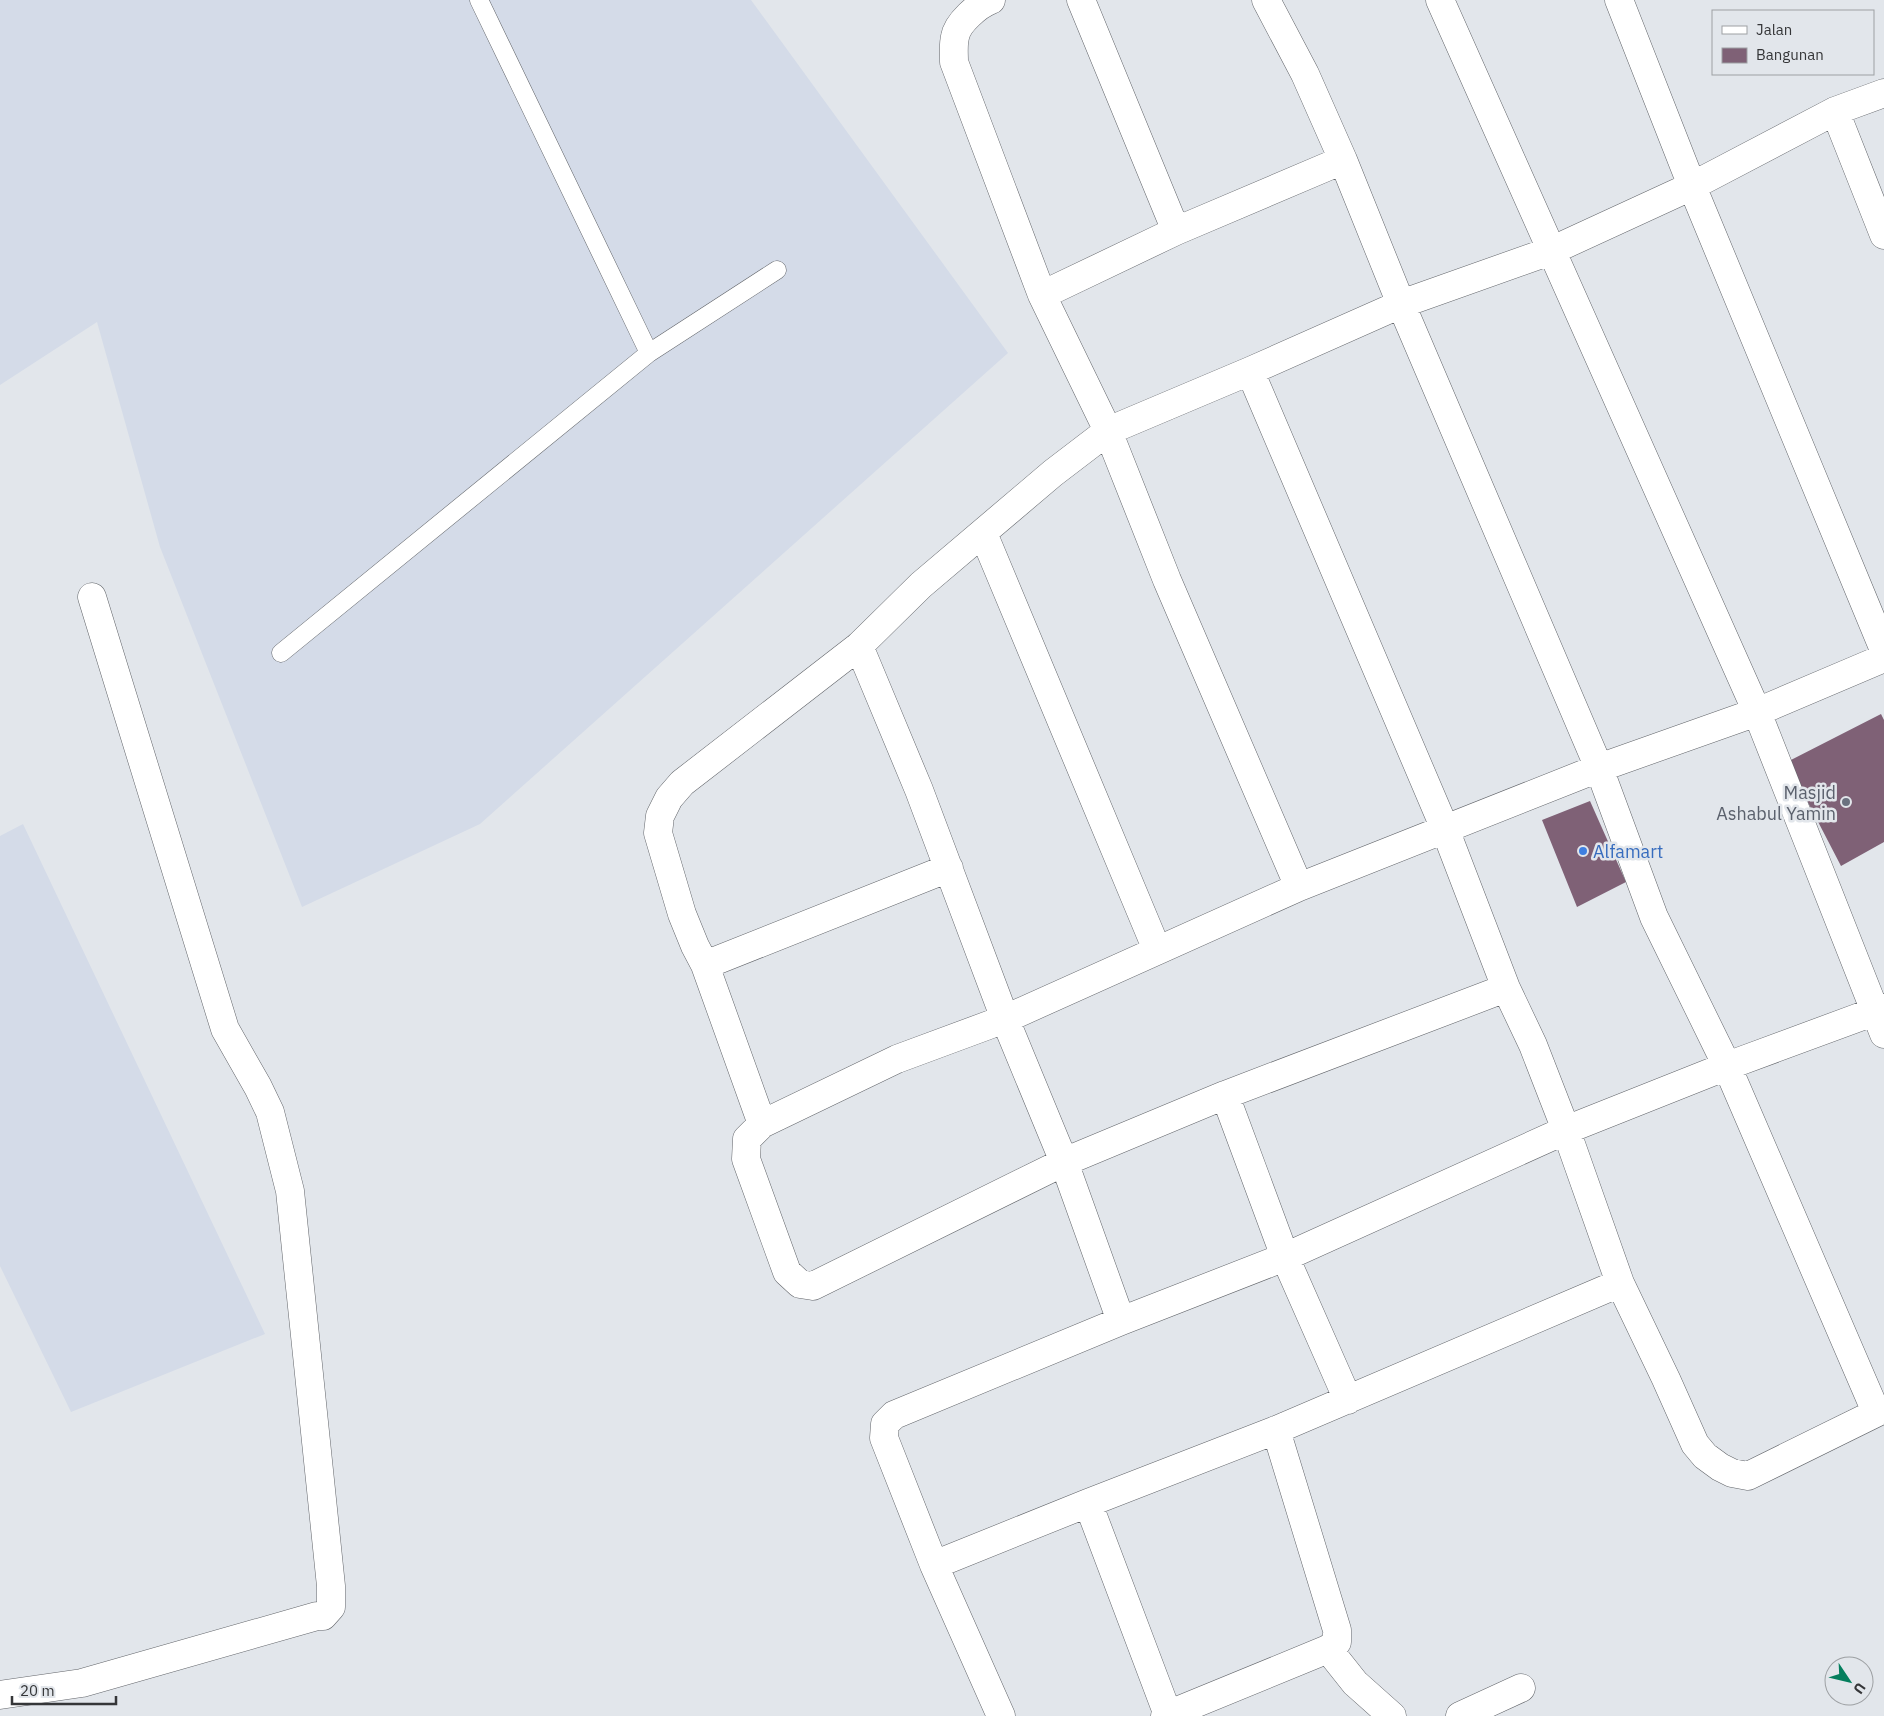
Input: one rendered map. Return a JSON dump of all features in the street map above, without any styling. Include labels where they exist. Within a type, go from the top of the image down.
[{"type":"street","points":[[991,0],[981,4],[965,19],[955,35],[954,62],[1042,295],[1108,431],[1166,580],[1299,887]]},
{"type":"street","points":[[1081,0],[1176,231]]},
{"type":"street","points":[[1250,371],[1444,829],[1506,988],[1532,1045],[1566,1130],[1620,1283],[1695,1444],[1705,1456],[1732,1473],[1748,1476],[1880,1410],[1727,1066],[1654,917],[1599,768],[1401,304],[1343,160],[1305,74],[1266,0]]},
{"type":"street","points":[[1001,1716],[934,1565],[884,1438],[885,1424],[894,1415],[1121,1321],[1285,1257],[1566,1130],[1727,1066],[1881,1018],[1757,712],[1553,250],[1440,0]]},
{"type":"street","points":[[1619,0],[1692,186],[1884,650]]},
{"type":"street","points":[[762,1124],[705,965],[695,946],[680,905],[658,833],[660,816],[669,798],[682,783],[859,646],[921,586],[1053,473],[1108,431],[1401,304],[1553,250],[1692,186],[1835,111],[1884,93]]},
{"type":"street","points":[[1835,111],[1884,234]]},
{"type":"street","points":[[1042,295],[1176,231],[1343,160]]},
{"type":"street","points":[[983,533],[1157,950]]},
{"type":"street","points":[[0,1695],[82,1684],[317,1616],[323,1616],[329,1611],[332,1599],[290,1191],[270,1112],[225,1029],[92,597]]},
{"type":"street","points":[[859,646],[919,790],[1005,1019],[1064,1162],[1121,1321]]},
{"type":"street","points":[[1506,988],[1225,1095],[1064,1162],[813,1286],[800,1284],[788,1272],[746,1159],[747,1139],[762,1124],[897,1059],[1005,1019],[1299,887],[1599,768],[1757,712],[1884,658]]},
{"type":"street","points":[[705,965],[949,868]]},
{"type":"street","points":[[1225,1095],[1285,1257],[1348,1400]]},
{"type":"street","points":[[934,1565],[1276,1430],[1620,1283]]},
{"type":"street","points":[[1088,1503],[1166,1715],[1328,1649],[1337,1642],[1337,1630],[1276,1430]]},
{"type":"street","points":[[1328,1649],[1355,1683],[1392,1716]]},
{"type":"street","points":[[1460,1716],[1521,1688]]},
{"type":"lane","points":[[480,0],[650,353]]},
{"type":"lane","points":[[281,653],[650,353],[777,270]]},
{"type":"shaded area","points":[[0,0],[751,0],[1008,353],[480,824],[302,907],[160,547],[97,322],[0,385]]},
{"type":"shaded area","points":[[23,824],[265,1334],[71,1412],[0,1266],[0,836]]},
{"type":"building","name":"Masjid Ashabul Yamin","points":[[1881,714],[1884,720],[1884,842],[1841,866],[1787,762]]},
{"type":"building","name":"Alfamart","points":[[1590,801],[1626,882],[1577,907],[1542,820]]},
{"type":"place","name":"Masjid Ashabul Yamin","points":[[1846,802]]},
{"type":"place","name":"Alfamart","points":[[1583,851]]}]
